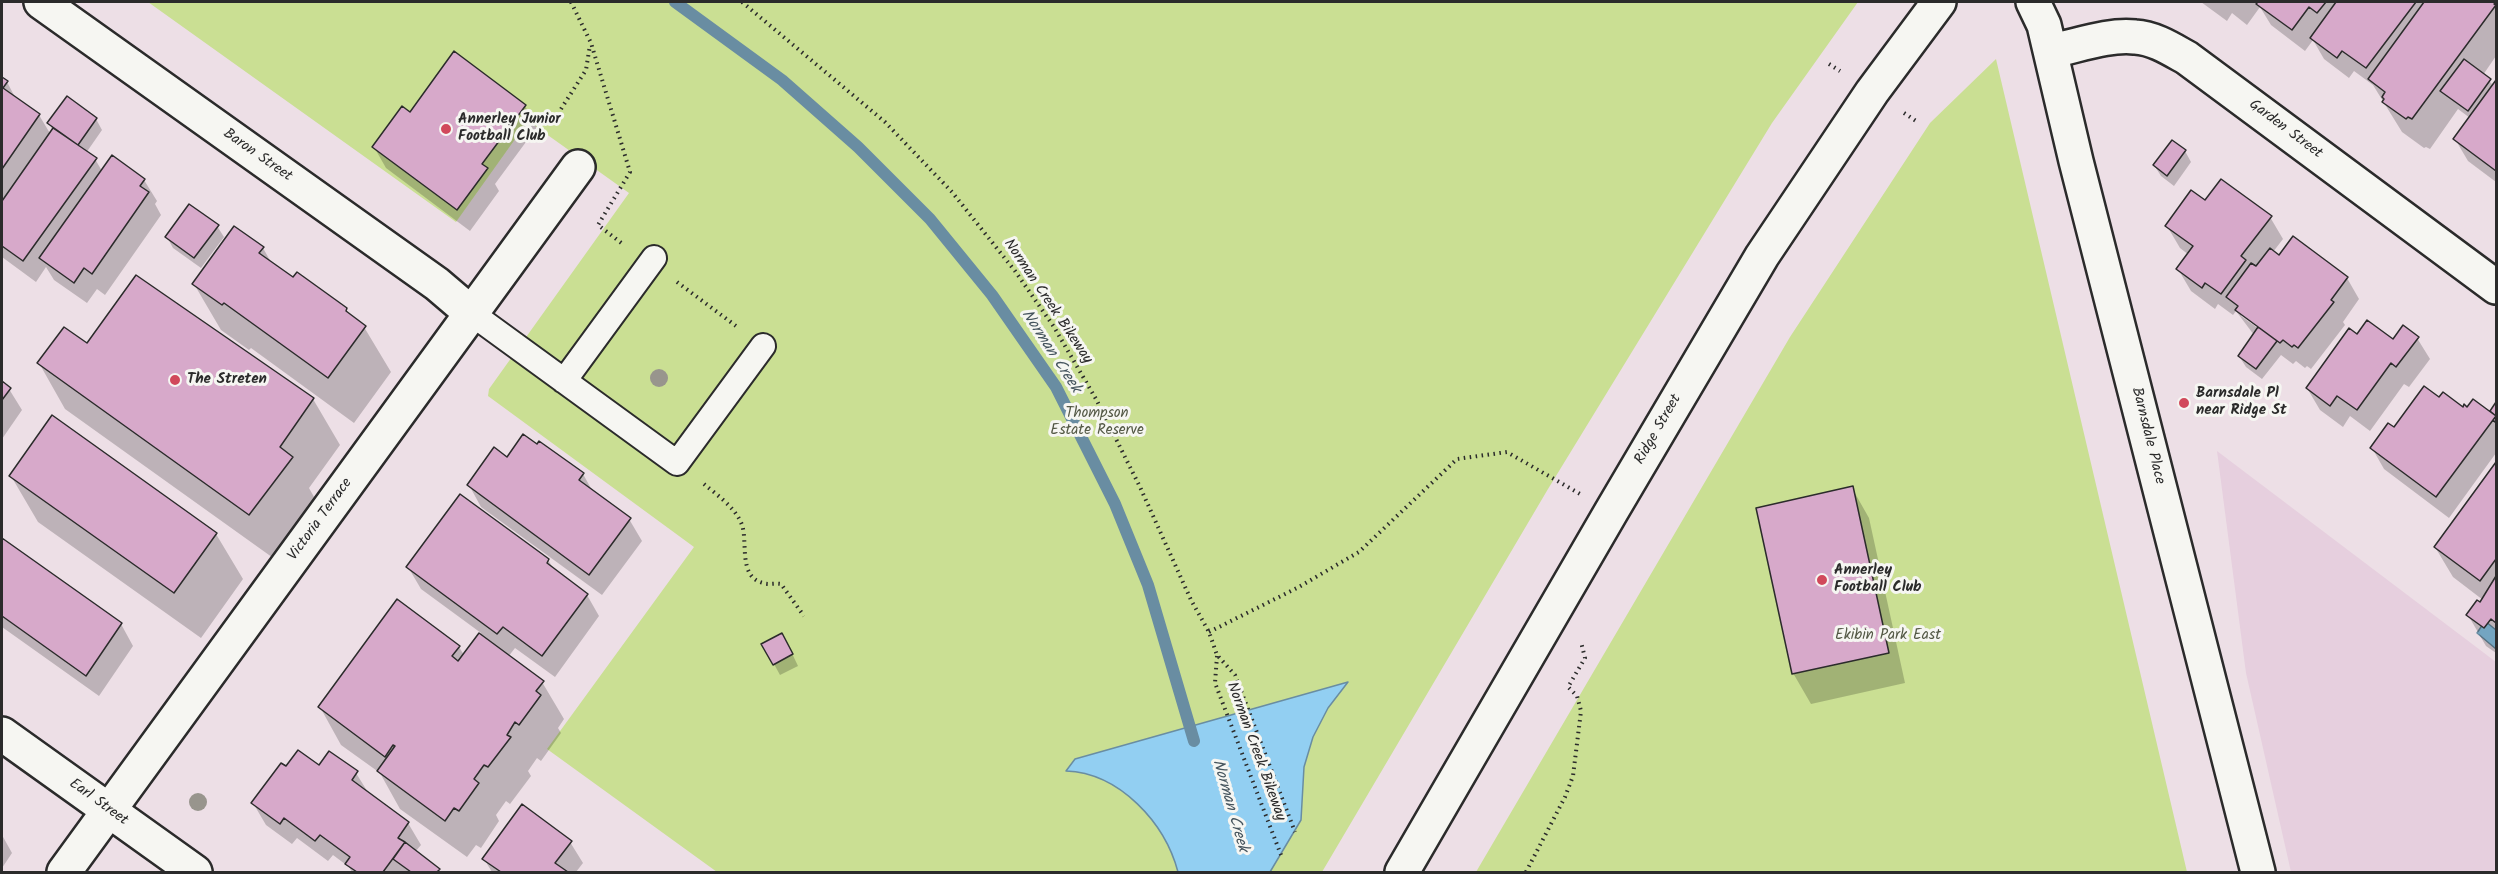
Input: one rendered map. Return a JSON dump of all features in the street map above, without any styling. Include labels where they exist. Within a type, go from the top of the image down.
[{"type":"street","name":"Baron Street","points":[[41,2],[437,284],[471,313]]},
{"type":"street","name":"Ridge Street","points":[[1402,873],[1762,256],[1872,92],[1939,2]]},
{"type":"street","name":"Barnsdale Place","points":[[2033,2],[2044,25],[2076,161],[2258,873]]},
{"type":"street","name":"Garden Street","points":[[2050,51],[2134,36],[2167,46],[2187,57],[2496,287]]},
{"type":"street","name":"Victoria Terrace","points":[[64,873],[578,167]]},
{"type":"street","name":"Earl Street","points":[[2,734],[195,873]]},
{"type":"lane","points":[[564,381],[652,260]]},
{"type":"lane","points":[[471,313],[677,463],[764,346]]},
{"type":"path","points":[[571,2],[591,43],[630,172],[598,225],[652,260],[764,346]]},
{"type":"path","name":"Norman Creek Bikeway","points":[[742,2],[885,122],[952,192],[1015,271],[1054,327],[1096,399],[1140,487],[1191,600],[1209,632],[1217,655],[1235,675],[1295,832]]},
{"type":"path","points":[[561,109],[586,70],[591,43]]},
{"type":"path","points":[[1829,64],[1841,71]]},
{"type":"path","points":[[1904,113],[1916,121]]},
{"type":"path","points":[[1209,632],[1297,588],[1359,552],[1457,459],[1507,452],[1572,490]]},
{"type":"path","points":[[711,490],[729,505],[742,525],[746,566],[754,578],[763,583],[781,584],[804,615]]},
{"type":"path","points":[[1526,873],[1566,797],[1573,776],[1581,711],[1577,696],[1569,687],[1585,658],[1581,640]]},
{"type":"path","name":"Norman Creek Bikeway","points":[[1217,655],[1215,683],[1281,855]]},
{"type":"shaded area","points":[[2217,451],[2496,662],[2496,872],[2291,872],[2246,673]]},
{"type":"green space","name":"Thompson Estate Reserve","points":[[148,2],[1858,2],[1772,123],[1548,489],[1322,872],[717,872],[547,749],[694,547],[488,396],[489,389],[629,193],[528,121],[456,222]]},
{"type":"green space","name":"Ekibin Park East","points":[[1996,59],[2187,872],[1476,872],[1790,337],[1930,123]]},
{"type":"water","points":[[2485,621],[2496,630],[2496,649],[2477,633]]},
{"type":"water","points":[[1348,682],[1328,708],[1313,737],[1304,767],[1301,820],[1270,872],[1178,872],[1163,836],[1137,804],[1122,791],[1104,781],[1086,774],[1066,771],[1075,759]]},
{"type":"building","points":[[2258,2],[2326,2],[2317,13],[2309,7],[2292,30],[2256,4]]},
{"type":"building","points":[[2336,2],[2416,2],[2366,68],[2342,51],[2337,58],[2310,38]]},
{"type":"building","points":[[2424,2],[2496,2],[2494,4],[2496,5],[2412,119],[2408,117],[2406,119],[2382,102],[2385,92],[2368,79]]},
{"type":"building","name":"Annerley Junior Football Club","points":[[454,51],[526,105],[482,164],[488,168],[457,210],[372,147],[402,106],[410,112]]},
{"type":"building","points":[[2464,59],[2491,79],[2468,111],[2440,91]]},
{"type":"building","points":[[2,77],[8,81],[3,88],[40,114],[2,169]]},
{"type":"building","points":[[2496,80],[2496,171],[2453,139]]},
{"type":"building","points":[[67,96],[97,118],[78,145],[47,123]]},
{"type":"building","points":[[53,128],[97,158],[23,261],[2,246],[2,201]]},
{"type":"building","points":[[2172,140],[2186,150],[2167,176],[2153,165]]},
{"type":"building","points":[[112,155],[145,179],[140,186],[149,192],[92,274],[84,268],[74,283],[39,258]]},
{"type":"building","points":[[2221,179],[2272,216],[2241,256],[2246,260],[2221,294],[2205,283],[2202,288],[2176,269],[2193,246],[2165,226],[2191,190],[2205,200]]},
{"type":"building","points":[[189,204],[219,225],[194,258],[165,237]]},
{"type":"building","points":[[234,226],[264,247],[259,253],[293,277],[297,272],[347,308],[346,311],[366,326],[328,378],[224,303],[222,305],[192,284]]},
{"type":"building","points":[[2293,236],[2348,277],[2331,300],[2334,302],[2298,348],[2294,345],[2292,347],[2283,340],[2280,343],[2235,310],[2238,306],[2226,297],[2251,263],[2256,266],[2270,248],[2279,255]]},
{"type":"building","name":"The Streten","points":[[136,275],[314,398],[280,447],[293,457],[249,515],[37,363],[64,327],[87,343]]},
{"type":"building","points":[[2367,320],[2393,339],[2403,325],[2419,337],[2396,367],[2391,363],[2357,410],[2337,396],[2330,406],[2306,388],[2349,328],[2357,334]]},
{"type":"building","points":[[2258,327],[2277,341],[2256,369],[2238,356]]},
{"type":"building","points":[[2,381],[11,388],[2,400]]},
{"type":"building","points":[[2424,386],[2439,397],[2443,392],[2463,407],[2464,404],[2467,407],[2473,399],[2496,416],[2436,497],[2370,448],[2388,423],[2394,427]]},
{"type":"building","points":[[2496,402],[2496,416],[2490,411]]},
{"type":"building","points":[[52,415],[217,533],[174,593],[9,476]]},
{"type":"building","points":[[523,434],[537,444],[539,441],[584,473],[579,480],[631,518],[589,575],[467,485],[494,447],[507,457]]},
{"type":"building","points":[[2496,462],[2496,559],[2480,581],[2434,547]]},
{"type":"building","name":"Annerley Football Club","points":[[1853,486],[1889,653],[1792,674],[1756,508]]},
{"type":"building","points":[[460,494],[549,559],[547,563],[588,594],[542,656],[503,627],[497,634],[406,567]]},
{"type":"building","points":[[2,538],[122,623],[86,676],[2,616]]},
{"type":"building","points":[[2496,576],[2496,623],[2491,619],[2484,628],[2466,615],[2477,600],[2480,602]]},
{"type":"building","points":[[397,599],[460,646],[452,656],[458,661],[479,633],[544,681],[536,691],[541,695],[519,725],[515,722],[507,735],[511,737],[488,767],[484,765],[474,779],[479,783],[459,811],[454,808],[445,821],[377,771],[395,746],[393,745],[385,757],[318,707]]},
{"type":"building","points":[[782,633],[793,654],[773,665],[761,644]]},
{"type":"building","points":[[298,750],[319,765],[329,751],[358,771],[352,780],[409,822],[398,838],[405,842],[383,872],[357,872],[345,864],[350,857],[320,835],[315,841],[284,818],[280,824],[251,803],[281,763],[286,766]]},
{"type":"building","points":[[522,804],[572,841],[555,863],[568,872],[501,872],[482,859]]},
{"type":"building","points":[[405,842],[440,869],[437,872],[411,872],[393,859]]},
{"type":"waterway","name":"Norman Creek","points":[[675,2],[782,80],[858,147],[930,219],[992,295],[1056,387],[1115,504],[1148,585],[1194,741]]},
{"type":"place","name":"Annerley Junior Football Club","points":[[446,129]]},
{"type":"place","name":"The Streten","points":[[175,380]]},
{"type":"place","name":"Barnsdale Pl near Ridge St","points":[[2184,403]]},
{"type":"place","name":"Annerley Football Club","points":[[1822,580]]}]
